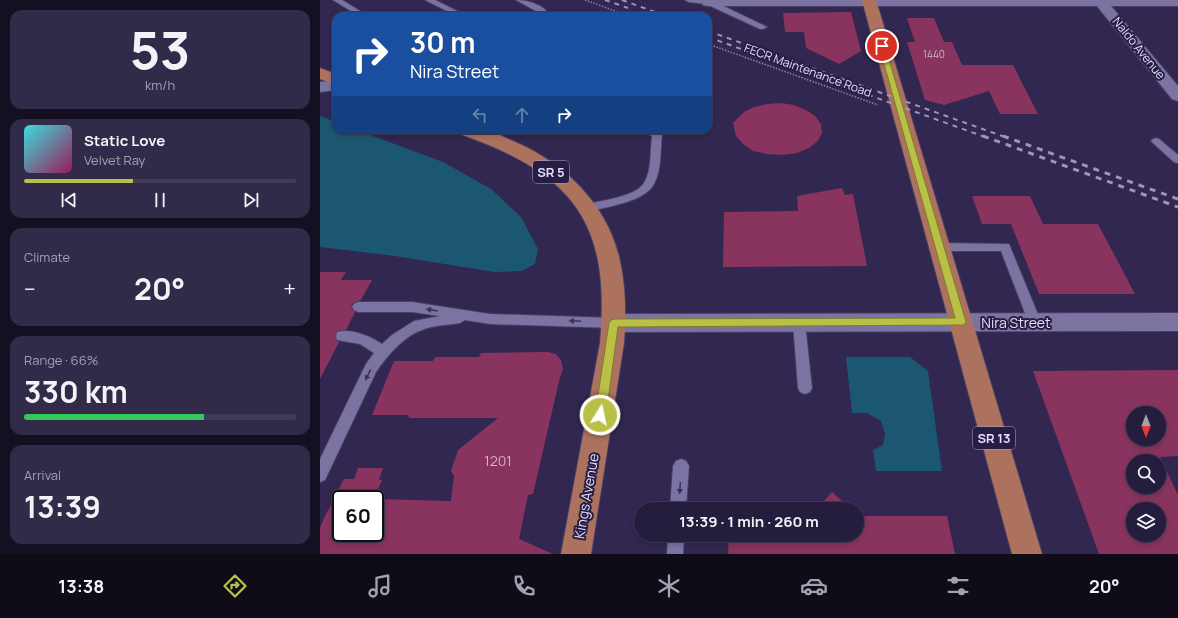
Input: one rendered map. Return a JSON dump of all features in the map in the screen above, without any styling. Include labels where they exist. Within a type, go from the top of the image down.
[{"type":"main road","name":"SR 13","points":[[870,1],[1027,554]]},
{"type":"main road","name":"Kings Avenue","points":[[476,134],[517,150],[547,168],[574,192],[588,208],[598,225],[610,258],[615,292],[614,323],[608,368],[576,554]]},
{"type":"street","points":[[708,1],[1178,2]]},
{"type":"street","name":"Naldo Avenue","points":[[1100,1],[1178,96]]},
{"type":"street","name":"Nira Street","points":[[614,323],[1178,322]]},
{"type":"lane","points":[[337,0],[357,12]]},
{"type":"lane","points":[[430,0],[454,12]]},
{"type":"lane","points":[[520,0],[543,12]]},
{"type":"lane","points":[[689,0],[708,1],[763,27]]},
{"type":"lane","points":[[588,208],[639,194],[649,185],[652,174],[657,135],[655,134]]},
{"type":"lane","points":[[1156,141],[1178,160]]},
{"type":"lane","points":[[940,247],[1005,247],[1034,322]]},
{"type":"lane","points":[[358,307],[412,307],[490,319],[614,323]]},
{"type":"lane","points":[[320,475],[371,368],[382,352],[397,339],[419,326],[469,316]]},
{"type":"lane","points":[[799,323],[804,388]]},
{"type":"lane","points":[[342,336],[368,341],[382,352]]},
{"type":"lane","points":[[678,502],[681,466]]},
{"type":"lane","points":[[675,554],[676,542]]},
{"type":"path","points":[[585,0],[618,12]]},
{"type":"path","name":"FECR Maintenance Road","points":[[712,45],[901,113]]},
{"type":"water","points":[[320,116],[332,120],[332,134],[368,134],[443,162],[491,189],[521,217],[538,249],[535,264],[522,271],[494,272],[395,256],[320,247]]},
{"type":"water","points":[[846,357],[910,357],[928,371],[942,471],[876,471],[873,450],[883,445],[885,434],[881,421],[867,413],[852,413]]},
{"type":"building","points":[[851,12],[861,51],[839,64],[806,48],[804,32],[785,32],[783,13]]},
{"type":"building","points":[[907,18],[934,18],[944,42],[952,42],[962,65],[1013,65],[1038,114],[1000,114],[989,91],[944,105],[925,100],[907,42],[915,42]]},
{"type":"building","points":[[781,103],[794,105],[815,116],[821,124],[822,133],[818,141],[809,148],[797,153],[782,155],[753,151],[743,144],[736,136],[733,123],[744,112],[754,107]]},
{"type":"building","points":[[842,188],[845,195],[853,194],[867,266],[723,267],[724,212],[798,211],[797,196]]},
{"type":"building","points":[[972,196],[1030,196],[1043,224],[1098,224],[1135,294],[1039,294],[1011,224],[982,224]]},
{"type":"building","points":[[320,272],[346,272],[341,280],[372,280],[361,300],[353,303],[351,306],[355,312],[346,330],[336,332],[336,340],[339,342],[320,379]]},
{"type":"building","points":[[548,352],[556,354],[561,360],[563,369],[533,494],[528,495],[519,539],[553,554],[320,554],[320,528],[332,502],[332,542],[384,542],[384,499],[451,501],[454,476],[451,471],[458,450],[498,418],[410,418],[407,415],[372,415],[394,361],[433,361],[435,357],[479,357],[481,353]]},
{"type":"building","points":[[1178,370],[1178,456],[1166,457],[1166,454],[1126,454],[1126,494],[1166,494],[1166,470],[1178,495],[1178,554],[1099,554],[1033,371]]},
{"type":"building","points":[[358,468],[383,468],[379,480],[382,480],[378,490],[338,490],[344,479],[354,479]]},
{"type":"building","points":[[832,492],[843,502],[823,502]]},
{"type":"building","points":[[864,516],[947,516],[955,554],[728,554],[729,542],[864,542]]},
{"type":"railway","points":[[605,0],[628,8]]},
{"type":"railway","points":[[622,0],[655,12]]},
{"type":"railway","points":[[712,32],[1005,137]]},
{"type":"railway","points":[[712,38],[985,137]]},
{"type":"railway","points":[[983,136],[1178,207]]},
{"type":"railway","points":[[1003,136],[1178,199]]},
{"type":"route","points":[[600,415],[614,323],[961,322],[882,46]]}]
